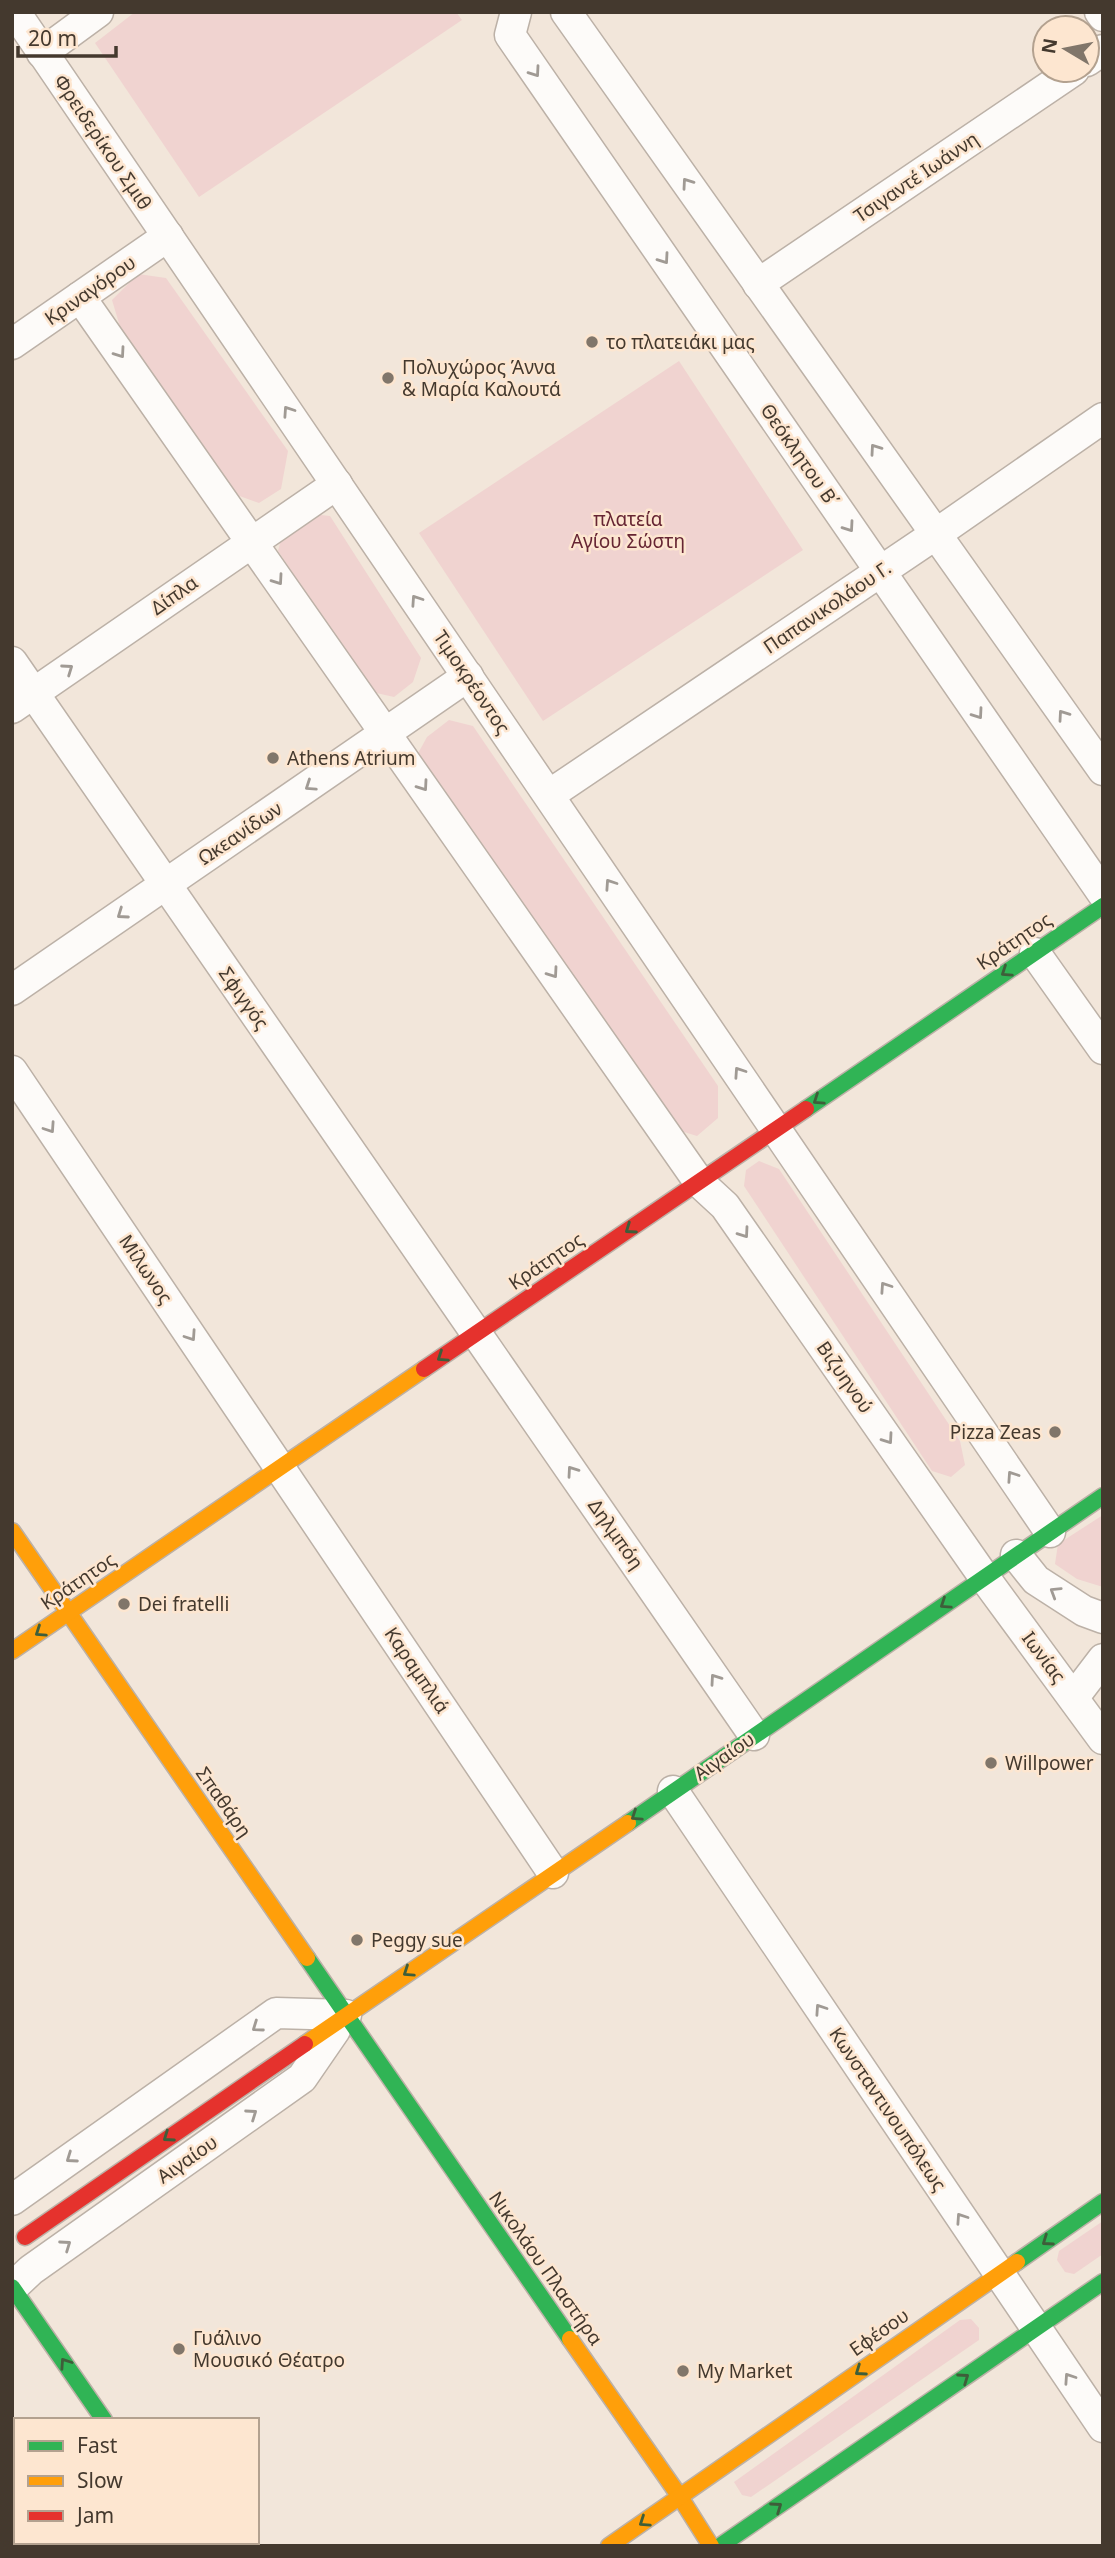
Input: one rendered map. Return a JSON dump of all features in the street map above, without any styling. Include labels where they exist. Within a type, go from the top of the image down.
[{"type":"main road","name":"Κράτητος","points":[[12,1651],[1103,906]]},
{"type":"main road","name":"Αιγαίου","points":[[25,2236],[1103,1496]]},
{"type":"main road","name":"Σπαθάρη","points":[[12,1531],[346,2015]]},
{"type":"main road","name":"Νικολάου Πλαστήρα","points":[[346,2015],[680,2497],[711,2546]]},
{"type":"main road","name":"Εφέσου","points":[[609,2546],[1103,2202]]},
{"type":"main road","points":[[720,2546],[1103,2282]]},
{"type":"main road","points":[[12,2287],[102,2418]]},
{"type":"main road","points":[[680,2497],[683,2533]]},
{"type":"street","name":"Φρειδερίκου Σμιθ","points":[[15,12],[168,236]]},
{"type":"street","points":[[42,53],[98,12]]},
{"type":"street","name":"Θεόκλητου Β΄","points":[[516,12],[510,36],[1103,894]]},
{"type":"street","points":[[566,12],[1103,770]]},
{"type":"street","name":"Τσιγαντέ Ιωάννη","points":[[758,284],[1053,84]]},
{"type":"street","name":"Κριναγόρου","points":[[12,344],[168,236]]},
{"type":"street","name":"Τιμοκρέοντος","points":[[168,236],[777,1128]]},
{"type":"street","points":[[80,297],[699,1182]]},
{"type":"street","name":"Παπανικολάου Γ.","points":[[549,794],[936,534],[1103,418]]},
{"type":"street","name":"Δίπλα","points":[[23,701],[337,484]]},
{"type":"street","name":"Σφιγγός","points":[[12,662],[23,701],[166,884],[477,1334]]},
{"type":"street","name":"Ωκεανίδων","points":[[12,990],[468,676]]},
{"type":"street","points":[[1035,953],[1103,1049]]},
{"type":"street","name":"Μίλωνος","points":[[12,1071],[280,1468]]},
{"type":"street","points":[[777,1128],[1051,1532]]},
{"type":"street","name":"Βιζυηνού","points":[[699,1182],[725,1206],[984,1577]]},
{"type":"street","name":"Δηλμπόη","points":[[477,1334],[754,1735]]},
{"type":"street","name":"Καραμπλιά","points":[[280,1468],[553,1872]]},
{"type":"street","points":[[1016,1555],[1036,1580],[1084,1611],[1103,1618]]},
{"type":"street","name":"Ιωνίας","points":[[984,1577],[1103,1739]]},
{"type":"street","points":[[1074,1697],[1103,1659]]},
{"type":"street","name":"Κωνσταντινουπόλεως","points":[[673,1791],[1103,2427]]},
{"type":"street","points":[[12,2200],[276,2013],[346,2015]]},
{"type":"street","name":"Αιγαίου","points":[[12,2287],[31,2270],[302,2078],[346,2015]]},
{"type":"green space","points":[[135,12],[456,12],[462,20],[199,197],[95,43]]},
{"type":"green space","points":[[138,274],[166,278],[288,451],[281,489],[259,503],[234,494],[121,330],[112,300]]},
{"type":"green space","name":"πλατεία Αγίου Σώστη","points":[[679,361],[803,550],[543,721],[419,533]]},
{"type":"green space","points":[[303,513],[330,516],[421,658],[413,682],[394,697],[372,692],[278,551],[284,528]]},
{"type":"green space","points":[[449,720],[473,726],[718,1086],[718,1118],[697,1136],[668,1127],[416,757],[427,737]]},
{"type":"green space","points":[[759,1161],[779,1169],[960,1441],[965,1465],[951,1477],[932,1471],[744,1186],[746,1170]]},
{"type":"green space","points":[[1103,1515],[1103,1587],[1077,1579],[1055,1564],[1058,1544]]},
{"type":"green space","points":[[1103,2221],[1103,2254],[1074,2274],[1065,2272],[1057,2260],[1059,2251]]},
{"type":"green space","points":[[971,2319],[979,2328],[979,2340],[751,2497],[742,2495],[734,2482],[960,2320]]},
{"type":"traffic: fast","points":[[806,1109],[1103,906]]},
{"type":"traffic: fast","points":[[628,1823],[1103,1496]]},
{"type":"traffic: fast","points":[[307,1958],[570,2339]]},
{"type":"traffic: fast","points":[[1017,2262],[1103,2202]]},
{"type":"traffic: fast","points":[[720,2546],[1103,2282]]},
{"type":"traffic: fast","points":[[12,2287],[103,2418]]},
{"type":"traffic: slow","points":[[12,1651],[424,1369]]},
{"type":"traffic: slow","points":[[12,1531],[307,1958]]},
{"type":"traffic: slow","points":[[305,2044],[628,1823]]},
{"type":"traffic: slow","points":[[609,2546],[1017,2262]]},
{"type":"traffic: slow","points":[[570,2339],[711,2546]]},
{"type":"traffic: jam","points":[[424,1369],[806,1109]]},
{"type":"traffic: jam","points":[[25,2237],[305,2044]]},
{"type":"place","name":"το πλατειάκι μας","points":[[592,342]]},
{"type":"place","name":"Πολυχώρος Άννα & Μαρία Καλουτά","points":[[388,378]]},
{"type":"place","name":"Athens Atrium","points":[[273,758]]},
{"type":"place","name":"Pizza Zeas","points":[[1055,1432]]},
{"type":"place","name":"Dei fratelli","points":[[124,1604]]},
{"type":"place","name":"Willpower","points":[[991,1763]]},
{"type":"place","name":"Peggy sue","points":[[357,1940]]},
{"type":"place","name":"Γυάλινο Μουσικό Θέατρο","points":[[179,2349]]},
{"type":"place","name":"My Market","points":[[683,2371]]}]
